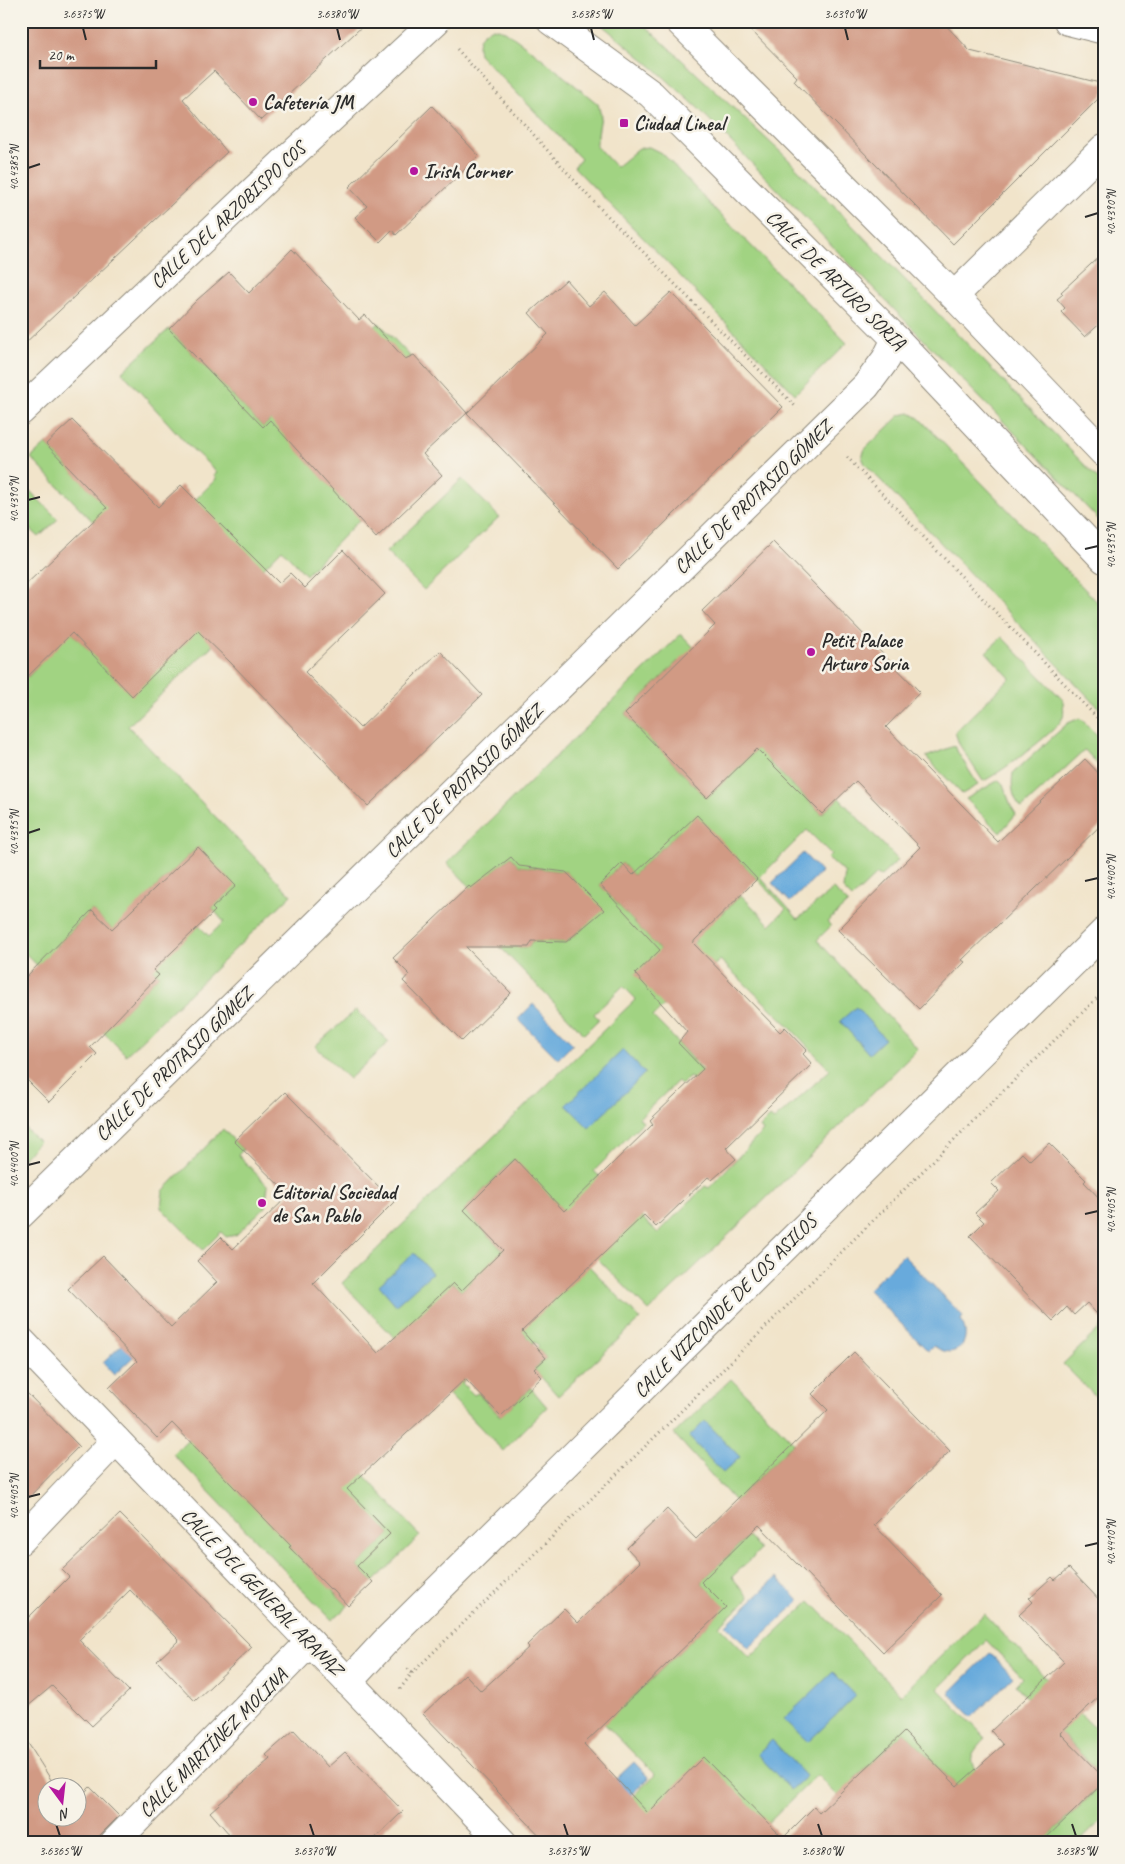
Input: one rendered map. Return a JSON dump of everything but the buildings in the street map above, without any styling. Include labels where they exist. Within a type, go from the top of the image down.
[{"type":"street","name":"CALLE DEL ARZOBISPO COS","points":[[21,411],[276,169],[436,21]]},
{"type":"street","name":"CALLE DE ARTURO SORIA","points":[[551,21],[651,94],[896,339],[1104,559]]},
{"type":"street","points":[[679,21],[954,296],[1104,453]]},
{"type":"street","points":[[1068,21],[1104,30]]},
{"type":"street","points":[[954,296],[1104,148]]},
{"type":"street","name":"CALLE DE PROTASIO GÓMEZ","points":[[21,1214],[860,392],[886,359],[896,339]]},
{"type":"street","name":"CALLE VIZCONDE DE LOS ASILOS","points":[[348,1682],[384,1642],[1104,932]]},
{"type":"street","name":"CALLE DEL GENERAL ARANAZ","points":[[21,1341],[503,1843]]},
{"type":"street","points":[[21,1540],[116,1440]]},
{"type":"street","name":"CALLE MARTÍNEZ MOLINA","points":[[114,1843],[310,1642]]},
{"type":"path","points":[[458,49],[591,199],[800,411]]},
{"type":"path","points":[[847,457],[1104,725]]},
{"type":"path","points":[[412,1673],[666,1426],[1104,990]]},
{"type":"green space","points":[[597,21],[640,21],[787,158],[1104,485],[1104,525],[699,109],[655,69]]},
{"type":"green space","points":[[493,28],[505,31],[598,104],[601,116],[596,146],[616,167],[639,148],[649,147],[663,154],[847,343],[795,394],[574,167],[581,159],[479,54],[478,45],[480,38],[485,32]]},
{"type":"green space","points":[[379,323],[410,356],[305,458],[360,519],[306,575],[282,549],[202,631],[213,645],[128,726],[291,895],[126,1055],[21,949],[21,680],[26,675],[28,677],[40,664],[21,644],[21,580],[132,695],[150,580],[31,458],[46,444],[147,548],[216,479],[214,475],[217,472],[187,444],[122,372],[169,329],[263,427]],"holes":[[[198,847],[235,886],[212,908],[224,922],[209,936],[199,926],[191,933],[151,892]],[[92,910],[159,975],[115,1020],[55,947]]]},
{"type":"green space","points":[[910,413],[919,418],[1104,609],[1104,713],[865,464],[862,457],[865,449],[900,415]]},
{"type":"green space","points":[[462,479],[499,517],[424,590],[386,552]]},
{"type":"green space","points":[[21,482],[58,519],[39,537],[21,520]]},
{"type":"green space","points":[[681,634],[778,735],[769,762],[822,814],[839,798],[898,860],[881,876],[877,874],[852,898],[843,889],[845,873],[827,858],[831,854],[807,830],[760,877],[798,919],[833,889],[848,903],[827,922],[831,926],[817,940],[918,1049],[649,1311],[597,1258],[603,1252],[514,1159],[464,1210],[552,1302],[589,1266],[640,1319],[558,1396],[534,1369],[546,1358],[537,1348],[539,1346],[535,1342],[532,1343],[522,1330],[472,1280],[461,1291],[453,1283],[465,1379],[462,1383],[474,1395],[478,1393],[500,1416],[531,1388],[547,1407],[503,1451],[342,1283],[636,999],[623,986],[594,1014],[599,1019],[584,1034],[476,922],[490,907],[447,863]],"holes":[[[678,661],[761,745],[707,798],[625,714]],[[680,831],[716,868],[732,853],[786,909],[770,925],[741,895],[720,916],[683,926],[696,941],[662,973],[661,951],[600,885],[622,863],[633,875]],[[511,857],[519,866],[566,872],[575,881],[575,918],[583,928],[566,942],[532,941],[529,947],[505,947],[497,879],[492,872]],[[720,960],[784,1021],[830,1070],[774,1120],[770,1117],[760,1127],[763,1131],[709,1188],[705,1186],[658,1233],[594,1171],[643,1122],[639,1118],[678,1081],[681,1084],[690,1077],[702,1088],[709,1079],[653,1017],[700,968],[706,973]]]},
{"type":"green space","points":[[1002,637],[1063,700],[1063,715],[1058,725],[1050,733],[1000,771],[983,781],[959,744],[955,732],[1010,678],[986,652]]},
{"type":"green space","points":[[1080,718],[1104,742],[1104,766],[1101,768],[1085,750],[1022,808],[1013,792],[1013,773],[1068,723]]},
{"type":"green space","points":[[954,746],[978,785],[962,794],[926,757]]},
{"type":"green space","points":[[999,780],[1003,784],[1016,814],[1000,833],[966,799]]},
{"type":"green space","points":[[356,1010],[389,1042],[349,1079],[315,1046]]},
{"type":"green space","points":[[24,1127],[39,1142],[21,1160],[21,1129]]},
{"type":"green space","points":[[223,1129],[243,1150],[238,1155],[268,1186],[265,1207],[236,1235],[226,1237],[221,1232],[203,1250],[161,1208],[163,1191]]},
{"type":"green space","points":[[1104,1324],[1104,1405],[1063,1364]]},
{"type":"green space","points":[[263,1365],[420,1536],[373,1582],[357,1566],[390,1534],[348,1491],[289,1547],[348,1606],[332,1620],[173,1454]]},
{"type":"green space","points":[[731,1379],[794,1443],[735,1501],[674,1434]]},
{"type":"green space","points":[[748,1536],[760,1550],[732,1577],[749,1598],[719,1626],[750,1658],[810,1601],[901,1695],[984,1614],[1104,1738],[1104,1778],[1027,1698],[1016,1685],[1023,1678],[986,1640],[938,1689],[986,1738],[972,1755],[975,1769],[985,1782],[969,1798],[904,1732],[855,1778],[846,1804],[817,1775],[748,1843],[588,1839],[655,1775],[582,1701],[622,1708],[725,1607],[701,1582]]},
{"type":"green space","points":[[1104,1783],[1104,1818],[1078,1843],[1045,1843],[1043,1841]]},
{"type":"water","points":[[803,853],[821,872],[790,902],[772,883]]},
{"type":"water","points":[[533,1004],[573,1044],[558,1059],[518,1019]]},
{"type":"water","points":[[856,1007],[885,1039],[869,1054],[840,1021]]},
{"type":"water","points":[[623,1050],[645,1073],[589,1128],[566,1105]]},
{"type":"water","points":[[414,1253],[432,1273],[396,1305],[379,1285]]},
{"type":"water","points":[[903,1255],[963,1316],[961,1320],[964,1328],[964,1342],[955,1351],[949,1352],[934,1346],[928,1351],[868,1290]]},
{"type":"water","points":[[135,1332],[147,1344],[114,1375],[103,1363]]},
{"type":"water","points":[[705,1421],[740,1457],[723,1473],[689,1437]]},
{"type":"water","points":[[777,1577],[799,1601],[749,1648],[726,1625]]},
{"type":"water","points":[[990,1653],[1013,1677],[972,1717],[949,1693]]},
{"type":"water","points":[[833,1672],[856,1696],[808,1742],[784,1719]]},
{"type":"water","points":[[772,1740],[806,1776],[791,1790],[757,1754]]},
{"type":"water","points":[[634,1762],[649,1778],[615,1809],[601,1793]]},
{"type":"place","name":"Cafetería JM","points":[[253,102]]},
{"type":"place","name":"Ciudad Lineal","points":[[624,123]]},
{"type":"place","name":"Irish Corner","points":[[414,171]]},
{"type":"place","name":"Petit Palace Arturo Soria","points":[[811,652]]},
{"type":"place","name":"Editorial Sociedad de San Pablo","points":[[262,1203]]}]
